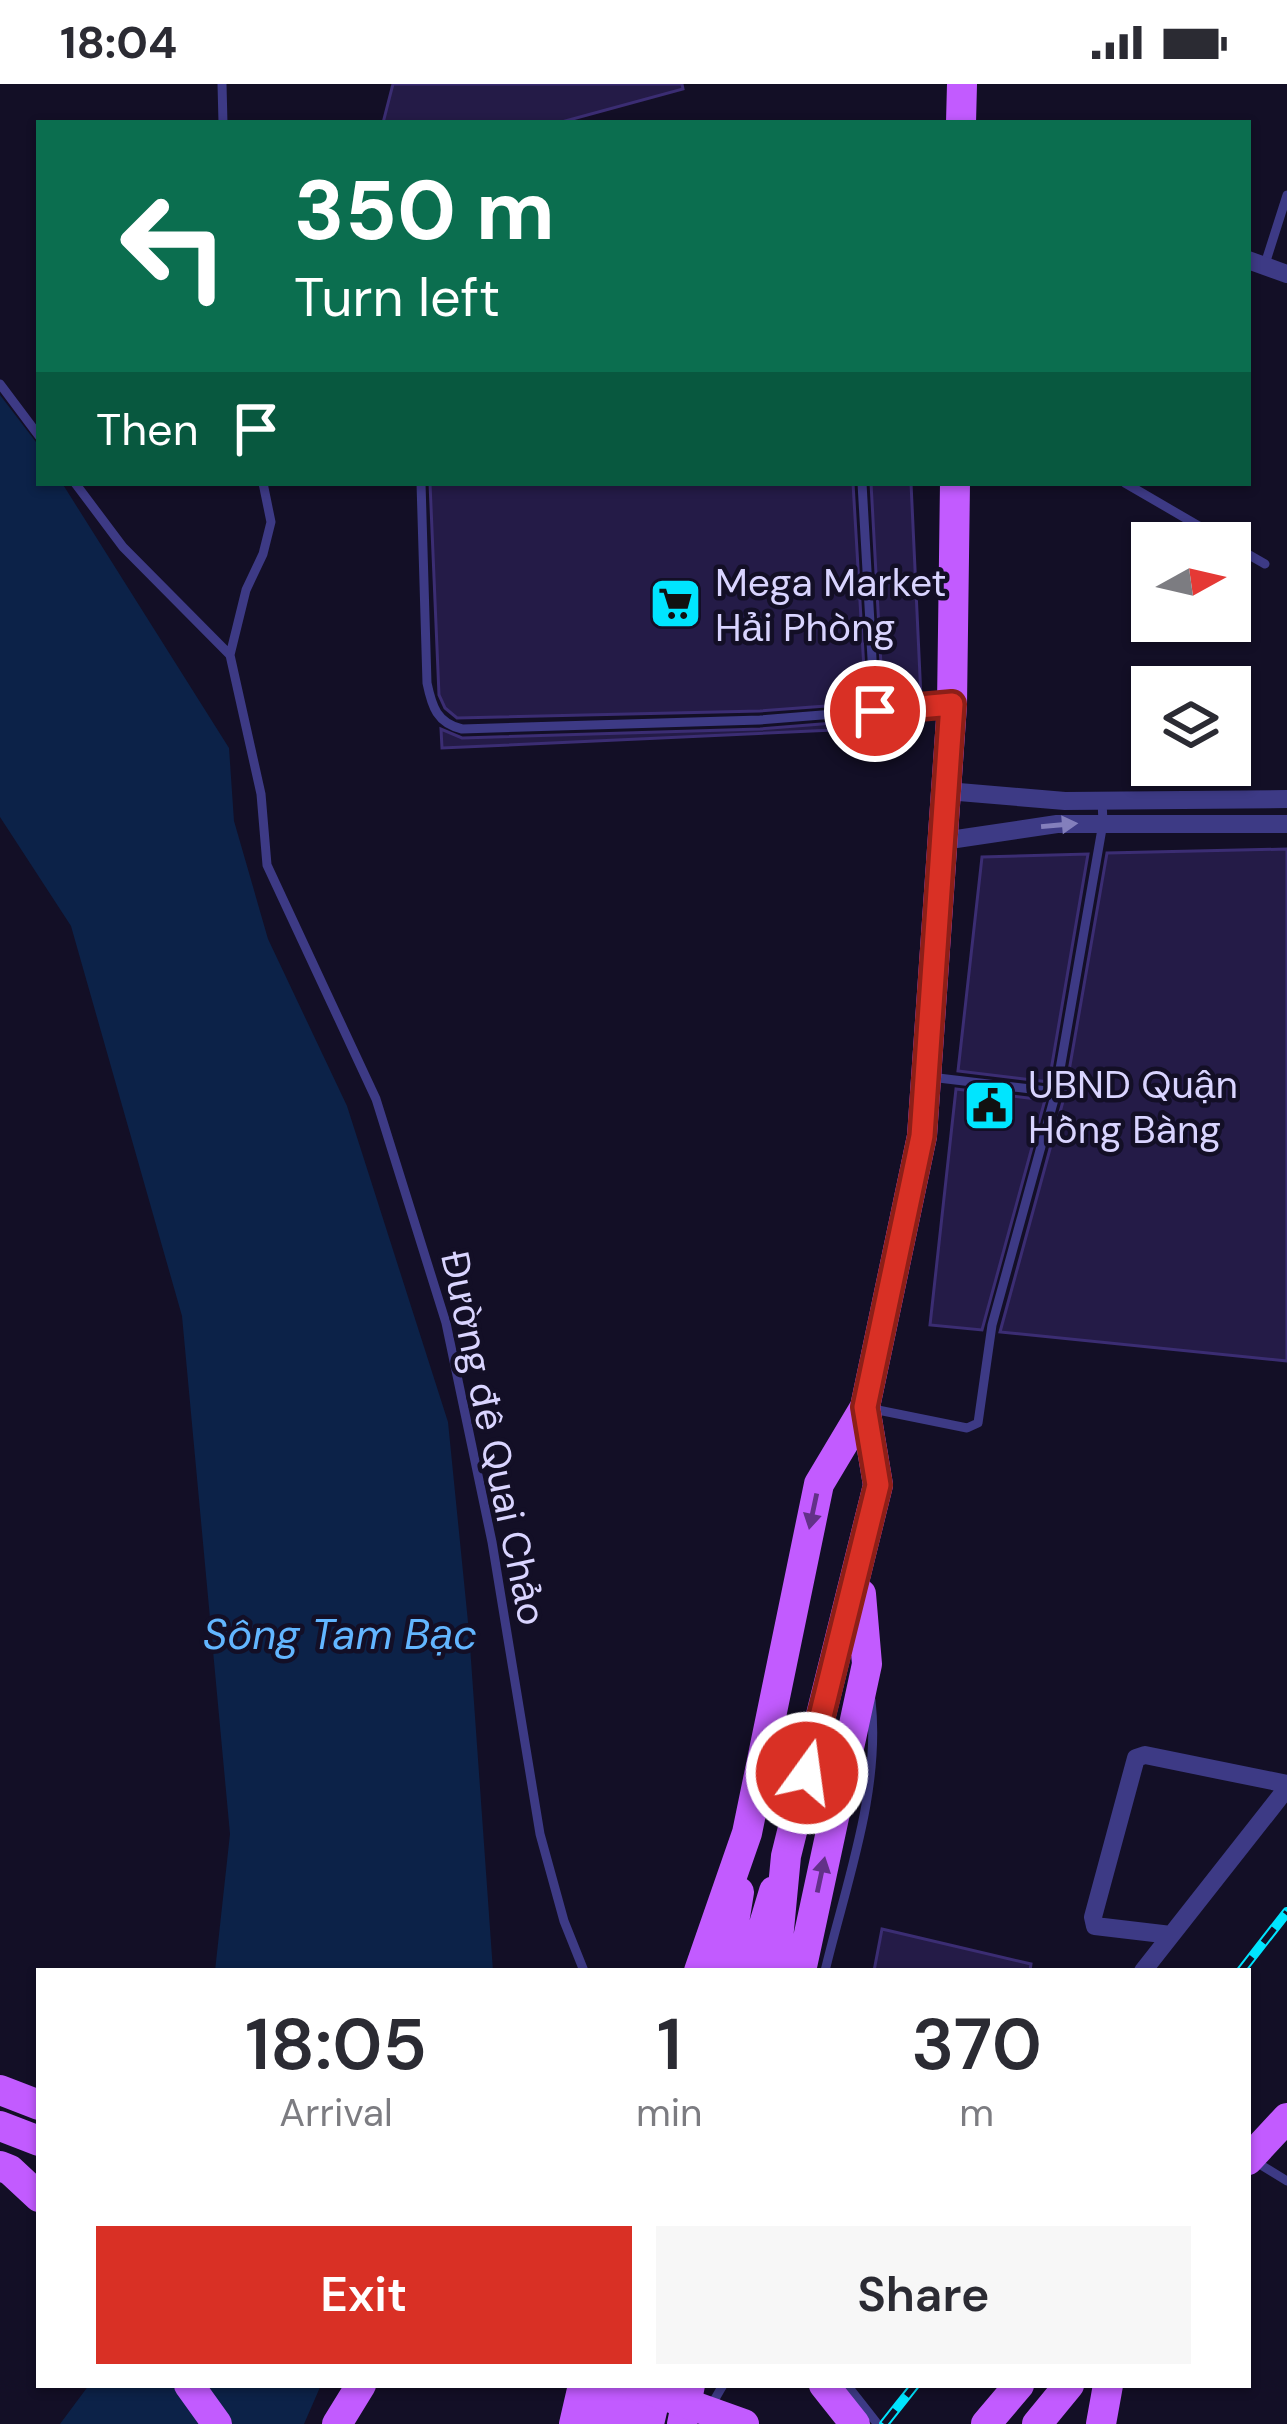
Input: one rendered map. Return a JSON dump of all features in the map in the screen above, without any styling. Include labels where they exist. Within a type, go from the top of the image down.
[{"type":"main road","points":[[961,120],[962,84]]},
{"type":"main road","points":[[726,1968],[747,1833],[819,1484],[865,1407],[922,1136],[952,704],[955,486]]},
{"type":"main road","points":[[751,1968],[786,1856],[878,1485],[865,1407]]},
{"type":"main road","points":[[801,1968],[867,1664],[859,1566]]},
{"type":"main road","points":[[700,1968],[747,1833]]},
{"type":"main road","points":[[775,1968],[786,1856]]},
{"type":"main road","points":[[0,2090],[36,2104]]},
{"type":"main road","points":[[1251,2156],[1287,2118]]},
{"type":"main road","points":[[0,2126],[36,2140]]},
{"type":"main road","points":[[16,2168],[36,2193]]},
{"type":"main road","points":[[191,2388],[217,2424]]},
{"type":"main road","points":[[338,2424],[359,2388]]},
{"type":"main road","points":[[574,2424],[590,2388]]},
{"type":"main road","points":[[590,2388],[596,2424]]},
{"type":"main road","points":[[626,2424],[633,2388]]},
{"type":"main road","points":[[642,2388],[744,2424]]},
{"type":"main road","points":[[649,2424],[657,2388]]},
{"type":"main road","points":[[682,2424],[689,2388]]},
{"type":"main road","points":[[827,2388],[865,2423]]},
{"type":"main road","points":[[986,2424],[1016,2388]]},
{"type":"main road","points":[[1037,2424],[1067,2388]]},
{"type":"main road","points":[[1101,2424],[1107,2388]]},
{"type":"street","points":[[1257,262],[1287,274]]},
{"type":"street","points":[[947,791],[1102,800],[1287,799]]},
{"type":"street","points":[[943,841],[1057,824],[1287,824]]},
{"type":"street","points":[[1145,1968],[1287,1786],[1145,1755],[1136,1758],[1093,1917],[1095,1926],[1106,1929],[1171,1935]]},
{"type":"lane","points":[[223,84],[223,120]]},
{"type":"lane","points":[[1257,262],[1287,195]]},
{"type":"lane","points":[[0,384],[36,432]]},
{"type":"lane","points":[[77,486],[123,547],[230,655]]},
{"type":"lane","name":"Đường đê Quai Chảo","points":[[264,486],[271,522],[246,590],[230,655],[261,794],[267,865],[376,1099],[446,1322],[492,1542],[540,1834],[564,1921],[583,1968]]},
{"type":"lane","points":[[421,486],[427,683],[435,713],[446,725],[462,729],[760,720],[952,704]]},
{"type":"lane","points":[[862,486],[875,711]]},
{"type":"lane","points":[[1130,486],[1193,522]]},
{"type":"lane","points":[[1251,556],[1264,564]]},
{"type":"lane","points":[[865,1407],[968,1428],[978,1423],[992,1324],[1056,1092],[1103,823],[1102,800]]},
{"type":"lane","points":[[924,1076],[1056,1092]]},
{"type":"lane","points":[[826,1968],[867,1799],[875,1736],[867,1664]]},
{"type":"lane","points":[[1251,2161],[1287,2181]]},
{"type":"lane","points":[[700,2424],[721,2388]]},
{"type":"lane","points":[[848,2388],[865,2423]]},
{"type":"water","name":"Sông Tam Bạc","points":[[0,395],[36,442],[36,486],[64,486],[229,748],[234,821],[268,939],[347,1106],[448,1422],[469,1632],[493,1968],[215,1968],[230,1834],[182,1316],[71,926],[0,817]]},
{"type":"water","points":[[87,2388],[320,2388],[304,2424],[60,2424]]},
{"type":"building","points":[[393,84],[682,84],[683,89],[569,120],[384,120]]},
{"type":"building","name":"Mega Market Hải Phòng","points":[[430,486],[853,486],[866,703],[760,711],[457,718],[439,695]]},
{"type":"building","points":[[871,486],[911,486],[921,698],[883,701]]},
{"type":"building","points":[[922,716],[922,726],[442,748],[441,729],[462,738],[760,729]]},
{"type":"building","points":[[1287,849],[1287,1361],[1000,1332],[1065,1094],[1107,853]]},
{"type":"building","points":[[1088,854],[1049,1082],[958,1071],[982,857]]},
{"type":"building","points":[[956,1089],[1045,1100],[982,1330],[930,1325]]},
{"type":"building","points":[[882,1929],[1031,1964],[1030,1968],[875,1968]]},
{"type":"railway","points":[[1243,1968],[1287,1912]]},
{"type":"railway","points":[[884,2424],[913,2388]]},
{"type":"place","name":"Mega Market Hải Phòng","points":[[676,604]]},
{"type":"place","name":"UBND Quận Hồng Bàng","points":[[989,1106]]},
{"type":"route","points":[[807,1773],[878,1485],[865,1407],[922,1136],[952,704],[875,711]]}]
